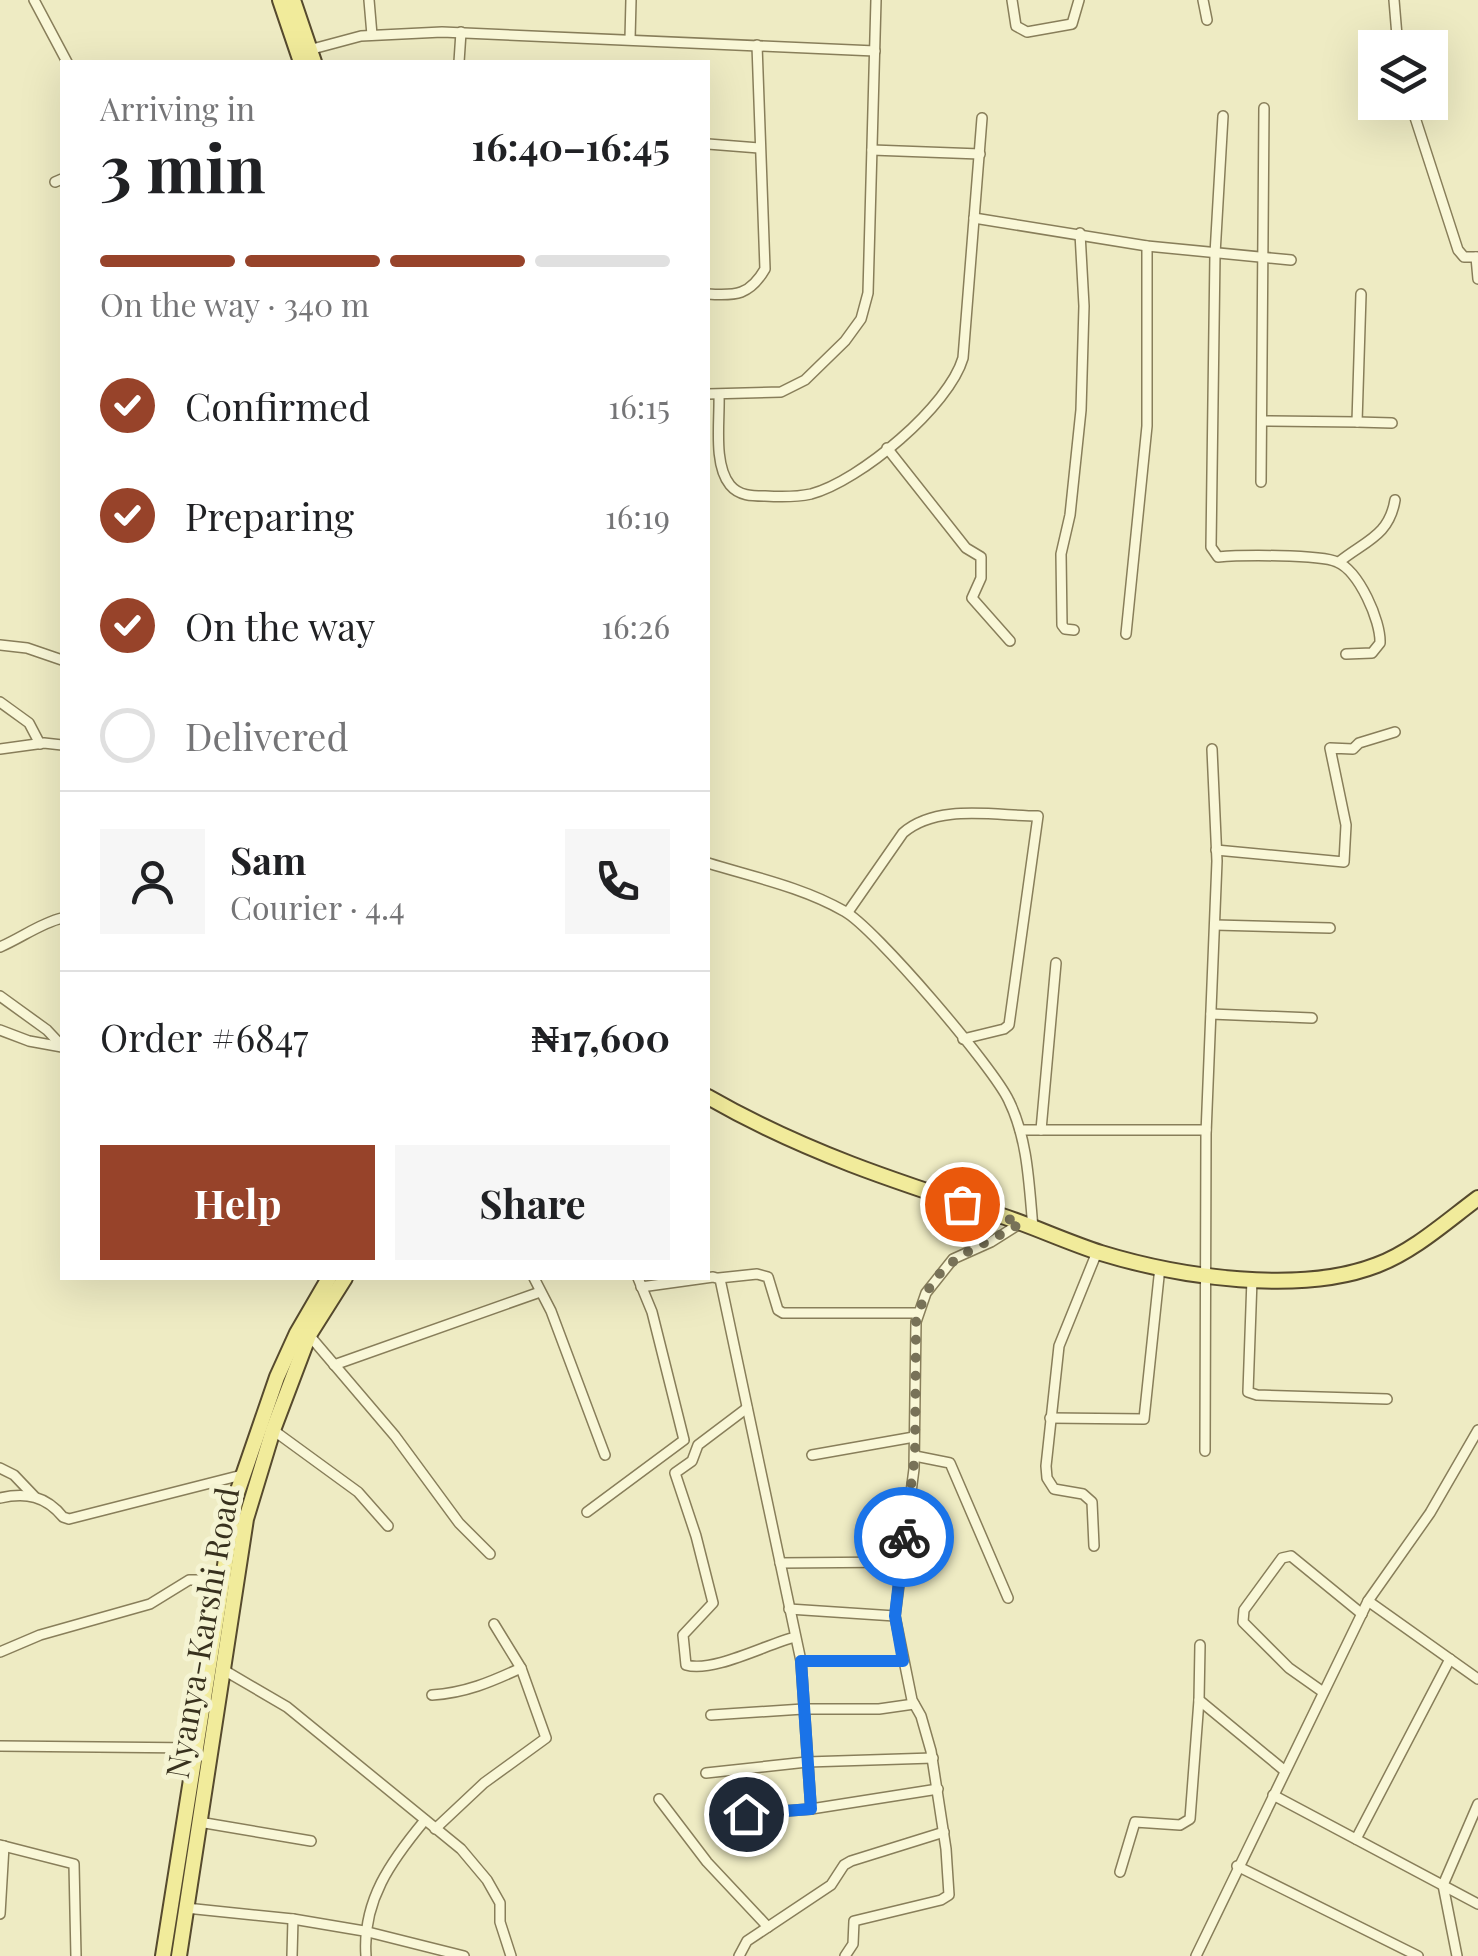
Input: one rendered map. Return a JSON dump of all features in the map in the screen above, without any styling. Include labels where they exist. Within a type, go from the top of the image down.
[{"type":"main road","points":[[280,0],[306,57]]},
{"type":"main road","points":[[293,0],[306,57]]},
{"type":"main road","points":[[710,1098],[814,1152],[1097,1252],[1204,1274],[1252,1279],[1331,1276],[1377,1265],[1478,1198]]},
{"type":"main road","name":"Nyanya-Karshi Road","points":[[162,1956],[228,1581],[242,1475],[276,1377],[329,1280]]},
{"type":"main road","name":"Nyanya-Karshi Road","points":[[178,1956],[222,1669],[228,1581],[273,1430],[309,1335],[344,1280]]},
{"type":"street","points":[[34,0],[67,60]]},
{"type":"street","points":[[369,0],[372,35]]},
{"type":"street","points":[[630,39],[631,0]]},
{"type":"street","points":[[876,0],[868,293],[861,319],[805,380],[780,392],[713,394],[722,470],[737,492],[748,496],[811,494],[837,483],[887,448],[936,405],[959,371],[970,291],[982,118]]},
{"type":"street","points":[[1012,0],[1016,26],[1027,32],[1072,24],[1079,0]]},
{"type":"street","points":[[1203,0],[1207,20]]},
{"type":"street","points":[[1394,0],[1396,30]]},
{"type":"street","points":[[306,57],[372,35],[462,32],[874,51]]},
{"type":"street","points":[[459,60],[462,32]]},
{"type":"street","points":[[710,294],[741,293],[756,285],[765,269],[758,45]]},
{"type":"street","points":[[1261,482],[1264,108]]},
{"type":"street","points":[[1222,116],[1215,254],[1213,554],[1339,562],[1350,571],[1370,605],[1380,634],[1380,644],[1372,653],[1346,654]]},
{"type":"street","points":[[1416,120],[1458,250],[1464,256],[1477,257],[1478,279]]},
{"type":"street","points":[[710,144],[760,148]]},
{"type":"street","points":[[872,150],[980,154]]},
{"type":"street","points":[[974,218],[1146,246],[1291,260]]},
{"type":"street","points":[[1074,630],[1062,625],[1060,572],[1081,410],[1084,306],[1080,234]]},
{"type":"street","points":[[1126,634],[1147,426],[1146,246]]},
{"type":"street","points":[[1358,422],[1361,294]]},
{"type":"street","points":[[1263,420],[1392,423]]},
{"type":"street","points":[[887,448],[966,548],[981,557],[980,578],[972,598],[1010,641]]},
{"type":"street","points":[[1339,562],[1385,529],[1391,521],[1395,500]]},
{"type":"street","points":[[0,646],[27,648],[60,659]]},
{"type":"street","points":[[0,702],[29,723],[40,744]]},
{"type":"street","points":[[1216,850],[1344,862],[1346,825],[1330,748],[1353,749],[1359,743],[1395,732]]},
{"type":"street","points":[[0,749],[60,745]]},
{"type":"street","points":[[1205,1451],[1206,1130],[1216,850],[1212,749]]},
{"type":"street","points":[[848,912],[913,824],[938,815],[1038,816],[1009,1025],[1004,1030],[963,1039]]},
{"type":"street","points":[[710,864],[798,890],[848,912],[963,1039],[1008,1098],[1020,1130],[1029,1175],[1027,1225],[953,1259],[926,1294],[918,1313],[915,1456],[895,1616],[914,1704],[932,1758],[949,1895],[854,1921],[852,1944],[846,1956]]},
{"type":"street","points":[[0,947],[60,919]]},
{"type":"street","points":[[1215,926],[1330,928]]},
{"type":"street","points":[[1041,1130],[1056,963]]},
{"type":"street","points":[[0,996],[60,1043]]},
{"type":"street","points":[[1211,1014],[1312,1018]]},
{"type":"street","points":[[0,1030],[30,1041],[60,1044]]},
{"type":"street","points":[[1020,1130],[1206,1130]]},
{"type":"street","points":[[1094,1546],[1092,1502],[1083,1494],[1054,1489],[1047,1478],[1059,1346],[1097,1252]]},
{"type":"street","points":[[1050,1418],[1144,1420],[1160,1268]]},
{"type":"street","points":[[710,1278],[756,1274],[768,1277],[778,1310],[783,1313],[918,1313]]},
{"type":"street","points":[[719,1278],[801,1661],[811,1809]]},
{"type":"street","points":[[1252,1279],[1248,1392],[1387,1399]]},
{"type":"street","points":[[535,1280],[605,1455]]},
{"type":"street","points":[[587,1512],[684,1440],[652,1312],[639,1282],[679,1280]]},
{"type":"street","points":[[334,1365],[540,1292]]},
{"type":"street","points":[[309,1335],[395,1436],[448,1509],[490,1554]]},
{"type":"street","points":[[747,1408],[698,1445],[692,1461],[675,1473],[713,1604],[683,1635],[686,1665],[694,1667],[734,1658],[795,1637]]},
{"type":"street","points":[[273,1430],[345,1481],[388,1526]]},
{"type":"street","points":[[1199,1955],[1237,1866],[1368,1601],[1430,1513],[1478,1430]]},
{"type":"street","points":[[812,1455],[914,1438]]},
{"type":"street","points":[[915,1456],[950,1462],[1008,1598]]},
{"type":"street","points":[[0,1468],[63,1518],[242,1475]]},
{"type":"street","points":[[0,1498],[34,1496]]},
{"type":"street","points":[[1323,1692],[1289,1668],[1243,1622],[1244,1610],[1282,1558],[1292,1556],[1362,1614]]},
{"type":"street","points":[[780,1563],[900,1562]]},
{"type":"street","points":[[0,1652],[40,1636],[150,1604],[190,1580],[228,1581]]},
{"type":"street","points":[[1368,1601],[1478,1679]]},
{"type":"street","points":[[789,1609],[895,1616]]},
{"type":"street","points":[[435,1829],[484,1783],[546,1738],[522,1668],[494,1624]]},
{"type":"street","points":[[1120,1872],[1135,1822],[1180,1826],[1190,1820],[1200,1645]]},
{"type":"street","points":[[1356,1839],[1450,1659]]},
{"type":"street","points":[[801,1661],[903,1661]]},
{"type":"street","points":[[432,1695],[470,1690],[522,1668]]},
{"type":"street","points":[[222,1669],[287,1708],[461,1849],[500,1903],[500,1922],[510,1956]]},
{"type":"street","points":[[1199,1700],[1285,1770]]},
{"type":"street","points":[[710,1715],[803,1709],[879,1710],[914,1704]]},
{"type":"street","points":[[0,1746],[196,1748]]},
{"type":"street","points":[[706,1773],[807,1762],[932,1758]]},
{"type":"street","points":[[746,1814],[811,1809],[938,1789]]},
{"type":"street","points":[[1273,1794],[1478,1904]]},
{"type":"street","points":[[658,1799],[707,1862],[768,1927]]},
{"type":"street","points":[[1457,1956],[1443,1886],[1478,1804]]},
{"type":"street","points":[[366,1956],[364,1931],[383,1874],[425,1820]]},
{"type":"street","points":[[199,1822],[312,1841]]},
{"type":"street","points":[[740,1956],[746,1941],[831,1886],[851,1860],[944,1832]]},
{"type":"street","points":[[0,1914],[2,1846],[74,1864],[76,1956]]},
{"type":"street","points":[[1237,1866],[1418,1956]]},
{"type":"street","points":[[186,1908],[364,1931],[464,1956]]},
{"type":"street","points":[[292,1956],[293,1919]]},
{"type":"way so far","points":[[904,1537],[915,1456],[916,1322],[920,1309],[926,1294],[953,1259],[1021,1223],[962,1204]]},
{"type":"route","points":[[746,1814],[811,1809],[801,1661],[903,1661],[895,1616],[904,1537]]}]
